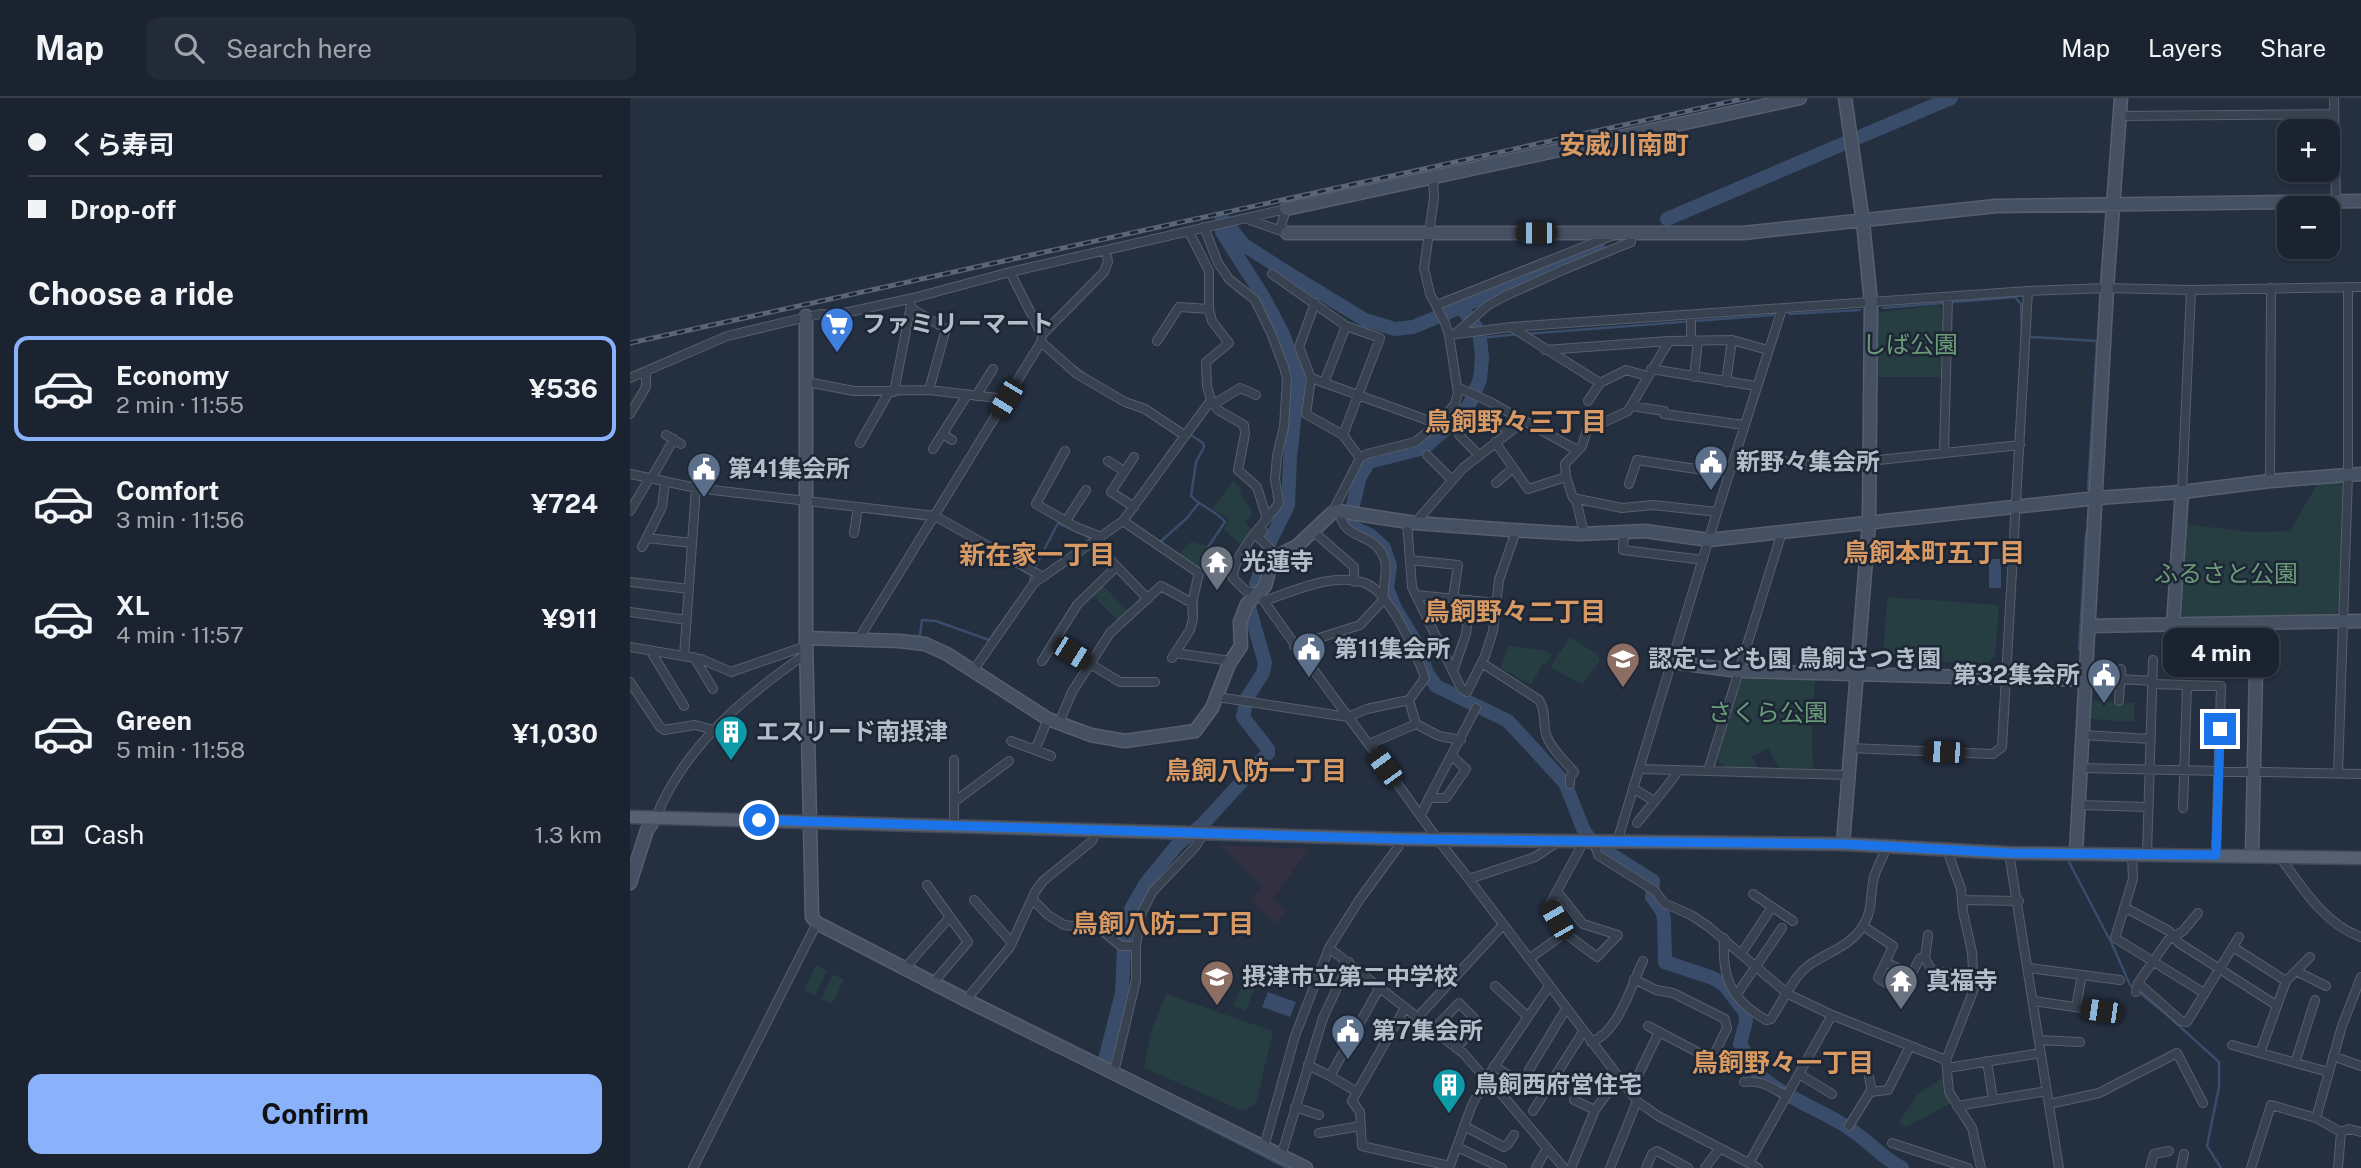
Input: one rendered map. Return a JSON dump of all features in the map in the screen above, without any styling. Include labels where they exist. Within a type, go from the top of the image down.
[{"type":"main road","points":[[630,817],[1400,839],[1843,844],[2009,853],[2361,858]]},
{"type":"street","points":[[630,378],[727,336],[806,316],[835,315],[1204,227],[1800,98]]},
{"type":"street","points":[[1843,844],[1869,523],[1871,303],[1863,222],[1845,98]]},
{"type":"street","points":[[2076,853],[2121,98]]},
{"type":"street","points":[[2334,98],[2336,196]]},
{"type":"street","points":[[2120,116],[2334,114]]},
{"type":"street","points":[[1294,646],[1360,625],[1384,599],[1382,580],[1386,564],[1383,555],[1374,543],[1351,532],[1343,524],[1343,512],[1360,458],[1415,442],[1438,424],[1455,404],[1457,387],[1452,335],[1425,281],[1424,268],[1434,198],[1433,178]]},
{"type":"street","points":[[2340,201],[2361,201]]},
{"type":"street","points":[[1242,220],[1287,233],[1743,233],[1996,206],[2277,202]]},
{"type":"street","points":[[1286,209],[1281,226],[1287,233]]},
{"type":"street","points":[[1204,227],[1218,263],[1229,279],[1255,300],[1271,333],[1287,379],[1284,427],[1275,479],[1279,503],[1240,554],[1233,569],[1233,578],[1246,590],[1262,598],[1294,646],[1369,744],[1435,838],[1637,1101],[1658,1116],[1758,1168]]},
{"type":"street","points":[[1189,232],[1209,271],[1209,309],[1212,321],[1229,343],[1206,362],[1207,386],[1212,402],[1219,410],[1244,425],[1245,434],[1238,470],[1257,487],[1272,520],[1258,537],[1279,556]]},
{"type":"street","points":[[1438,307],[1617,233]]},
{"type":"street","points":[[1452,335],[1505,296],[1631,243],[1631,233]]},
{"type":"street","points":[[860,636],[933,520],[1041,338],[1104,272],[1108,262],[1106,250]]},
{"type":"street","points":[[1010,272],[1041,338],[1077,374],[1186,433]]},
{"type":"street","points":[[1272,274],[1346,326],[1380,338],[1343,435]]},
{"type":"street","points":[[1452,335],[1489,330],[1517,332],[1691,315],[2028,291],[2108,288],[2361,288]]},
{"type":"street","points":[[2270,481],[2271,288]]},
{"type":"street","points":[[2338,774],[2344,621],[2354,474],[2348,288]]},
{"type":"street","points":[[2173,625],[2191,290]]},
{"type":"street","points":[[1850,748],[1993,754],[2002,747],[2028,291]]},
{"type":"street","points":[[1944,453],[1948,297]]},
{"type":"street","points":[[860,443],[892,392],[912,298]]},
{"type":"street","points":[[1315,303],[1299,347],[1311,378],[1306,414],[1343,435],[1360,458]]},
{"type":"street","points":[[1157,341],[1179,307],[1209,309]]},
{"type":"street","points":[[911,308],[946,328],[929,390]]},
{"type":"street","points":[[1617,842],[1782,309]]},
{"type":"street","points":[[1691,315],[1694,377]]},
{"type":"street","points":[[806,316],[806,646],[812,917],[817,923],[966,1000],[1306,1168]]},
{"type":"street","points":[[1324,383],[1346,326]]},
{"type":"street","points":[[1517,332],[1600,383]]},
{"type":"street","points":[[1545,351],[1694,340],[1732,340],[1768,350]]},
{"type":"street","points":[[1726,382],[1732,340]]},
{"type":"street","points":[[1669,341],[1628,411],[1587,430],[1582,446],[1565,464],[1566,477],[1573,498],[1576,499],[1622,508],[1653,505],[1717,512]]},
{"type":"street","points":[[933,449],[993,369]]},
{"type":"street","points":[[1588,401],[1600,383],[1626,370],[1756,386]]},
{"type":"street","points":[[630,414],[646,387],[646,371]]},
{"type":"street","points":[[1311,378],[1438,424]]},
{"type":"street","points":[[807,382],[854,391],[929,390],[1006,399]]},
{"type":"street","points":[[1457,387],[1577,450]]},
{"type":"street","points":[[1036,573],[1098,540],[1123,521],[1186,433],[1212,402],[1240,388],[1256,395]]},
{"type":"street","points":[[1631,406],[1664,411],[1664,414],[1744,425]]},
{"type":"street","points":[[1481,415],[1510,431]]},
{"type":"street","points":[[1516,531],[1499,580],[1493,631],[1482,663],[1467,692],[1461,688],[1452,671],[1412,587],[1411,522],[1479,455],[1524,421]]},
{"type":"street","points":[[943,434],[952,440]]},
{"type":"street","points":[[1459,435],[1479,455]]},
{"type":"street","points":[[630,511],[674,439]]},
{"type":"street","points":[[1494,442],[1528,489],[1566,477]]},
{"type":"street","points":[[1735,455],[1822,466],[2020,445]]},
{"type":"street","points":[[1065,451],[1036,504],[1098,540],[1116,567],[1148,599]]},
{"type":"street","points":[[1427,455],[1452,480]]},
{"type":"street","points":[[1134,457],[1111,492],[1134,507]]},
{"type":"street","points":[[1629,484],[1637,460],[1729,474]]},
{"type":"street","points":[[1108,461],[1124,471]]},
{"type":"street","points":[[1496,483],[1513,468]]},
{"type":"street","points":[[630,474],[696,488],[808,500],[933,520],[1036,573]]},
{"type":"street","points":[[1262,598],[1271,564],[1343,512],[1411,522],[1516,531],[1584,534],[1645,531],[1709,540],[2097,498],[2354,474]]},
{"type":"street","points":[[642,547],[662,508],[666,482]]},
{"type":"street","points":[[1046,484],[1055,489]]},
{"type":"street","points":[[684,656],[696,488]]},
{"type":"street","points":[[1066,521],[1087,490]]},
{"type":"street","points":[[1576,499],[1584,534]]},
{"type":"street","points":[[854,533],[858,507]]},
{"type":"street","points":[[1123,521],[1199,573],[1192,603],[1191,629],[1174,656],[1231,661]]},
{"type":"street","points":[[1314,531],[1353,567],[1354,582]]},
{"type":"street","points":[[1623,531],[1623,550],[1703,560]]},
{"type":"street","points":[[1708,771],[1782,532]]},
{"type":"street","points":[[646,538],[692,542]]},
{"type":"street","points":[[1410,560],[1458,565],[1453,598]]},
{"type":"street","points":[[1042,661],[1077,605],[1116,567]]},
{"type":"street","points":[[973,671],[1034,583],[1036,573]]},
{"type":"street","points":[[630,647],[694,657],[731,672],[806,646],[860,636],[925,644],[947,654],[1054,721],[1091,735],[1125,741],[1195,731],[1217,696],[1231,661],[1241,646],[1240,622],[1247,604],[1332,581],[1367,584],[1384,599],[1411,639],[1425,678],[1409,700],[1367,709],[1348,717],[1217,696]]},
{"type":"street","points":[[631,585],[689,589]]},
{"type":"street","points":[[1035,750],[1110,633],[1161,586],[1192,603]]},
{"type":"street","points":[[1416,595],[1496,603]]},
{"type":"street","points":[[1452,671],[1466,634],[1470,600]]},
{"type":"street","points":[[630,612],[687,620]]},
{"type":"street","points":[[2088,626],[2361,621]]},
{"type":"street","points":[[2252,856],[2258,623]]},
{"type":"street","points":[[1054,642],[1120,682],[1154,682]]},
{"type":"street","points":[[630,883],[647,830],[678,775],[714,730],[806,646]]},
{"type":"street","points":[[650,650],[684,706]]},
{"type":"street","points":[[694,657],[713,689]]},
{"type":"street","points":[[2147,854],[2153,660]]},
{"type":"street","points":[[1671,662],[1739,671],[2085,680]]},
{"type":"street","points":[[1482,663],[1543,705],[1549,742],[1574,772],[1570,784]]},
{"type":"street","points":[[2119,702],[2121,669]]},
{"type":"street","points":[[2120,679],[2221,686],[2216,855]]},
{"type":"street","points":[[631,684],[664,730],[695,725],[714,730]]},
{"type":"street","points":[[2183,808],[2187,685]]},
{"type":"street","points":[[1409,700],[1416,724],[1439,736],[1461,740]]},
{"type":"street","points":[[1421,815],[1476,708]]},
{"type":"street","points":[[1369,744],[1416,724]]},
{"type":"street","points":[[2083,735],[2151,738]]},
{"type":"street","points":[[1011,741],[1051,756]]},
{"type":"street","points":[[1429,798],[1446,798],[1466,769],[1452,756]]},
{"type":"street","points":[[954,760],[954,826]]},
{"type":"street","points":[[954,802],[1009,761]]},
{"type":"street","points":[[2081,768],[2361,775]]},
{"type":"street","points":[[1639,769],[1848,775]]},
{"type":"street","points":[[1637,823],[1679,770]]},
{"type":"street","points":[[1633,788],[1654,801]]},
{"type":"street","points":[[2079,804],[2149,807]]},
{"type":"street","points":[[966,1000],[1013,943],[1043,881],[1092,841],[1097,830]]},
{"type":"street","points":[[1114,1072],[1136,980],[1136,946],[1141,914],[1153,891],[1196,846],[1202,832]]},
{"type":"street","points":[[1264,1147],[1288,1055],[1329,948],[1398,846],[1400,839]]},
{"type":"street","points":[[1469,879],[1535,858],[1559,841]]},
{"type":"street","points":[[1557,891],[1583,924],[1618,935],[1597,957],[1565,933],[1549,906],[1557,891],[1589,841],[1598,855],[1652,889],[1664,903],[1691,915],[1724,938],[1788,994],[1832,1015],[1947,1064],[2041,1053]]},
{"type":"street","points":[[1724,938],[1723,961],[1726,979],[1746,1009],[1766,1020],[1771,1019],[1808,966],[1856,936],[1863,926],[1870,909],[1874,878],[1886,847]]},
{"type":"street","points":[[1947,850],[1961,889],[1972,952],[1974,989],[1947,1064],[1949,1092],[1972,1128],[1981,1168]]},
{"type":"street","points":[[2009,853],[2019,901],[2059,1168]]},
{"type":"street","points":[[2132,854],[2133,879],[2115,938],[2204,993]]},
{"type":"street","points":[[2280,857],[2319,908],[2345,931],[2361,937]]},
{"type":"street","points":[[927,885],[968,942],[933,983]]},
{"type":"street","points":[[1753,894],[1793,921]]},
{"type":"street","points":[[1032,899],[1048,915],[1064,925],[1100,929],[1121,946],[1136,946]]},
{"type":"street","points":[[974,900],[1013,943]]},
{"type":"street","points":[[1962,900],[2019,901]]},
{"type":"street","points":[[1741,954],[1772,907]]},
{"type":"street","points":[[2124,907],[2169,931],[2179,943],[2276,1005]]},
{"type":"street","points":[[2199,914],[2183,931],[2168,940],[2137,987],[2181,1021],[2187,1022],[2239,937]]},
{"type":"street","points":[[905,968],[950,917]]},
{"type":"street","points":[[693,1168],[817,923]]},
{"type":"street","points":[[1417,1017],[1503,925]]},
{"type":"street","points":[[1863,926],[1893,946],[1878,978],[1898,990],[1912,976],[1920,958],[1925,958]]},
{"type":"street","points":[[1737,994],[1782,928]]},
{"type":"street","points":[[1529,959],[1565,933]]},
{"type":"street","points":[[1928,935],[1925,958],[1932,971],[1973,977]]},
{"type":"street","points":[[2232,947],[2286,981]]},
{"type":"street","points":[[1329,948],[1456,1048],[1486,1078],[1564,1168]]},
{"type":"street","points":[[2260,1053],[2286,981],[2310,957]]},
{"type":"street","points":[[1591,1042],[1602,1037],[1611,1028],[1643,961]]},
{"type":"street","points":[[1281,1156],[1323,1018],[1349,962]]},
{"type":"street","points":[[1886,962],[1912,976]]},
{"type":"street","points":[[2029,968],[2120,980]]},
{"type":"street","points":[[2296,971],[2326,986]]},
{"type":"street","points":[[2076,1007],[2082,975]]},
{"type":"street","points":[[2316,1118],[2333,1056],[2361,977]]},
{"type":"street","points":[[1634,979],[1673,993],[1725,1019],[1727,1028],[1714,1055],[1701,1054],[1648,1026]]},
{"type":"street","points":[[1495,986],[1528,1017]]},
{"type":"street","points":[[1405,1008],[1352,1101],[1360,1112],[1362,1146],[1450,1167],[1472,1105],[1486,1078],[1549,986]]},
{"type":"street","points":[[1330,1076],[1380,987]]},
{"type":"street","points":[[2295,1063],[2315,1000]]},
{"type":"street","points":[[2034,1001],[2101,1011]]},
{"type":"street","points":[[1433,1030],[1459,1003],[1479,1023],[1456,1048]]},
{"type":"street","points":[[1529,1070],[1566,1009]]},
{"type":"street","points":[[1749,1163],[1832,1015]]},
{"type":"street","points":[[1534,1111],[1583,1032]]},
{"type":"street","points":[[1630,1092],[1659,1032]]},
{"type":"street","points":[[2039,1040],[2080,1042]]},
{"type":"street","points":[[2232,1045],[2328,1072]]},
{"type":"street","points":[[1872,1092],[1888,1090],[1910,1046]]},
{"type":"street","points":[[2049,1104],[2099,1093],[2177,1053],[2203,1103]]},
{"type":"street","points":[[2333,1056],[2361,1066]]},
{"type":"street","points":[[1987,1061],[1993,1100]]},
{"type":"street","points":[[1308,1065],[1357,1092]]},
{"type":"street","points":[[1494,1066],[1523,1084]]},
{"type":"street","points":[[1800,1074],[1832,1094]]},
{"type":"street","points":[[1849,1126],[1872,1092],[1869,1077]]},
{"type":"street","points":[[1571,1168],[1595,1110],[1618,1078]]},
{"type":"street","points":[[1744,1082],[1753,1080],[1788,1095]]},
{"type":"street","points":[[1957,1106],[2047,1091]]},
{"type":"street","points":[[1574,1100],[1595,1110]]},
{"type":"street","points":[[1610,1168],[1637,1101]]},
{"type":"street","points":[[2251,1168],[2271,1105],[2316,1118],[2341,1132],[2349,1129],[2361,1132]]},
{"type":"street","points":[[1295,1107],[1319,1115]]},
{"type":"street","points":[[1319,1133],[1361,1126]]},
{"type":"street","points":[[1464,1126],[1504,1147],[1514,1135]]},
{"type":"street","points":[[2338,1168],[2341,1132]]},
{"type":"street","points":[[1892,1143],[1968,1168]]},
{"type":"street","points":[[1457,1147],[1503,1168]]},
{"type":"street","points":[[1536,1168],[1547,1148]]},
{"type":"street","points":[[1705,1168],[1720,1148]]},
{"type":"street","points":[[1646,1168],[1652,1154],[1657,1151],[1688,1168]]},
{"type":"street","points":[[2150,1168],[2154,1154],[2169,1151]]},
{"type":"street","points":[[2181,1168],[2185,1154]]},
{"type":"shaded area","points":[[1220,845],[1308,849],[1273,899],[1287,911],[1275,923],[1251,901],[1262,886]]},
{"type":"green space","name":"しば公園","points":[[1938,305],[1942,310],[1941,377],[1877,377],[1878,312]]},
{"type":"green space","name":"ふるさと公園","points":[[2337,480],[2343,487],[2338,611],[2332,616],[2185,618],[2180,614],[2184,524],[2251,532],[2290,531],[2318,482]]},
{"type":"green space","points":[[1233,481],[1243,490],[1240,492],[1253,513],[1245,523],[1254,531],[1242,545],[1224,530],[1228,522],[1226,517],[1212,509]]},
{"type":"green space","points":[[1191,542],[1207,546],[1201,572],[1178,555]]},
{"type":"green space","points":[[1103,585],[1128,611],[1118,621],[1092,595]]},
{"type":"green space","points":[[1887,597],[1999,605],[1995,656],[1986,665],[1883,657]]},
{"type":"green space","points":[[1570,637],[1597,654],[1600,661],[1582,685],[1550,667]]},
{"type":"green space","points":[[1508,646],[1545,650],[1552,655],[1546,665],[1543,664],[1531,685],[1501,668]]},
{"type":"green space","name":"さくら公園","points":[[1749,677],[1815,680],[1813,769],[1779,768],[1768,748],[1752,757],[1758,768],[1730,768],[1718,762],[1717,757],[1741,680]]},
{"type":"green space","points":[[2092,700],[2134,703],[2134,722],[2091,719]]},
{"type":"green space","points":[[816,965],[827,971],[815,996],[804,990]]},
{"type":"green space","points":[[833,974],[844,980],[832,1004],[821,999]]},
{"type":"green space","points":[[1244,979],[1256,984],[1246,1011],[1233,1006]]},
{"type":"green space","points":[[1166,994],[1273,1031],[1256,1104],[1243,1111],[1144,1068],[1151,1031]]},
{"type":"green space","points":[[1944,1077],[1952,1103],[1906,1127],[1898,1123],[1917,1095]]},
{"type":"water","points":[[1989,559],[2001,559],[2001,588],[1989,588]]},
{"type":"water","points":[[1268,992],[1296,1002],[1290,1017],[1262,1007]]},
{"type":"waterway","points":[[1667,219],[1951,98]]},
{"type":"waterway","points":[[1222,218],[1244,245],[1286,272],[1365,320],[1395,329],[1413,327],[1598,247]]},
{"type":"waterway","points":[[1222,218],[1222,232],[1264,298],[1282,332],[1299,376],[1288,505],[1271,539],[1256,584]]},
{"type":"waterway","points":[[1883,308],[2015,297],[2021,304],[2022,336]]},
{"type":"waterway","points":[[1023,306],[1036,332]]},
{"type":"waterway","points":[[1461,307],[1476,327],[1480,338],[1480,379],[1471,401],[1463,414],[1424,448],[1369,462],[1360,477],[1349,521],[1384,548],[1390,566],[1387,588],[1395,608],[1418,646],[1427,673],[1436,686],[1508,721],[1565,783],[1584,831],[1593,843],[1653,881],[1652,897],[1664,919],[1665,962],[1713,978],[1724,985],[1745,1012],[1746,1021],[1740,1044],[1757,1072],[1776,1088],[1840,1122],[1902,1168]]},
{"type":"waterway","points":[[1789,314],[1860,310]]},
{"type":"waterway","points":[[1525,334],[1773,315]]},
{"type":"waterway","points":[[1480,338],[1519,334]]},
{"type":"waterway","points":[[2031,337],[2097,341],[2088,489]]},
{"type":"waterway","points":[[1074,366],[1088,376]]},
{"type":"waterway","points":[[1176,425],[1203,443],[1204,447],[1196,462],[1191,496],[1225,522],[1208,547],[1202,574]]},
{"type":"waterway","points":[[1159,543],[1187,518],[1198,504]]},
{"type":"waterway","points":[[867,512],[930,520]]},
{"type":"waterway","points":[[1030,583],[1031,575],[1058,523],[1093,539]]},
{"type":"waterway","points":[[2079,650],[2086,534]]},
{"type":"waterway","points":[[985,549],[1031,575]]},
{"type":"waterway","points":[[1197,598],[1197,615]]},
{"type":"waterway","points":[[1105,1059],[1122,993],[1125,925],[1132,907],[1146,883],[1178,844],[1202,825],[1268,753],[1268,749],[1243,717],[1247,698],[1263,673],[1265,663],[1249,607]]},
{"type":"waterway","points":[[905,636],[920,636],[922,620],[936,621],[989,640],[1012,608]]},
{"type":"waterway","points":[[814,634],[849,633]]},
{"type":"waterway","points":[[2069,862],[2130,985],[2219,1062],[2219,1087],[2207,1146],[2221,1168]]},
{"type":"waterway","points":[[1098,1072],[1287,1168]]},
{"type":"railway","points":[[630,343],[1747,98]]},
{"type":"place","name":"ファミリーマート","points":[[837,354]]},
{"type":"place","name":"新野々集会所","points":[[1711,492]]},
{"type":"place","name":"第41集会所","points":[[704,499]]},
{"type":"place","name":"光蓮寺","points":[[1217,592]]},
{"type":"place","name":"第11集会所","points":[[1309,679]]},
{"type":"place","name":"認定こども園 鳥飼さつき園","points":[[1623,689]]},
{"type":"place","name":"第32集会所","points":[[2104,705]]},
{"type":"place","name":"エスリード南摂津","points":[[731,762]]},
{"type":"place","name":"摂津市立第二中学校","points":[[1217,1007]]},
{"type":"place","name":"真福寺","points":[[1901,1011]]},
{"type":"place","name":"第7集会所","points":[[1348,1061]]},
{"type":"place","name":"鳥飼西府営住宅","points":[[1449,1115]]},
{"type":"district","name":"安威川南町","points":[[1624,145]]},
{"type":"district","name":"鳥飼野々三丁目","points":[[1516,422]]},
{"type":"district","name":"鳥飼本町五丁目","points":[[1934,553]]},
{"type":"district","name":"新在家一丁目","points":[[1037,555]]},
{"type":"district","name":"鳥飼野々二丁目","points":[[1515,612]]},
{"type":"district","name":"鳥飼八防一丁目","points":[[1256,771]]},
{"type":"district","name":"鳥飼八防二丁目","points":[[1163,924]]},
{"type":"district","name":"鳥飼野々一丁目","points":[[1783,1063]]},
{"type":"route","points":[[759,820],[1400,839],[1843,844],[2009,853],[2216,855],[2220,729]]}]
